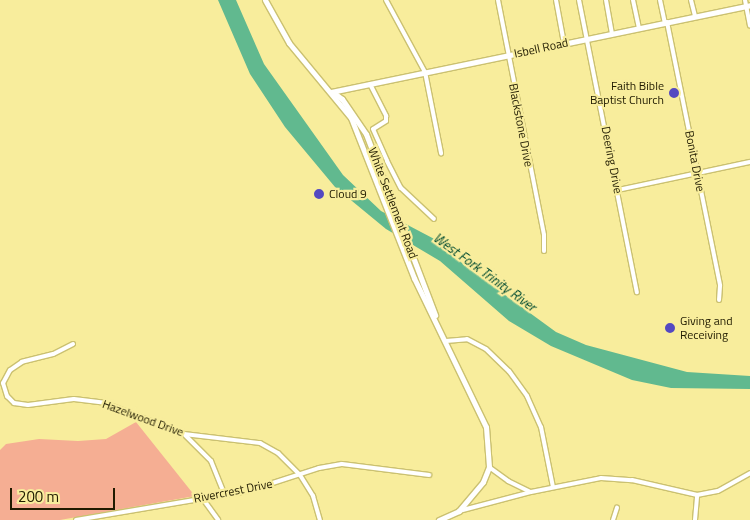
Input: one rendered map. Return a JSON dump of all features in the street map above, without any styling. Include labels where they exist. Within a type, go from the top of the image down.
[{"type":"main road","name":"White Settlement Road","points":[[265,0],[289,43],[331,92],[359,135],[426,304],[446,341],[486,427],[489,467]]},
{"type":"main road","name":"Isbell Road","points":[[331,92],[747,4]]},
{"type":"main road","name":"White Settlement Road","points":[[331,92],[342,98],[357,118],[387,187],[438,325]]},
{"type":"main road","points":[[439,520],[458,511],[471,499],[489,467]]},
{"type":"street","points":[[386,0],[425,72],[442,153]]},
{"type":"street","name":"Blackstone Drive","points":[[498,0],[544,235],[544,251]]},
{"type":"street","points":[[556,0],[564,44]]},
{"type":"street","name":"Deering Drive","points":[[579,0],[637,292]]},
{"type":"street","points":[[606,0],[612,34]]},
{"type":"street","points":[[633,0],[639,28]]},
{"type":"street","name":"Bonita Drive","points":[[660,0],[720,286],[719,300]]},
{"type":"street","points":[[691,0],[695,16]]},
{"type":"street","points":[[747,4],[750,26]]},
{"type":"street","points":[[370,84],[387,119],[373,129],[387,161],[401,188],[434,218]]},
{"type":"street","points":[[618,190],[750,162]]},
{"type":"street","points":[[446,341],[467,339],[486,349],[509,371],[527,396],[541,427],[553,487]]},
{"type":"street","name":"Hazelwood Drive","points":[[73,344],[53,354],[22,362],[10,370],[4,379],[4,391],[14,403],[28,405],[74,399],[105,403],[184,434],[260,443],[284,457],[300,475],[312,496],[320,520]]},
{"type":"street","points":[[184,434],[211,461],[224,494]]},
{"type":"street","name":"Rivercrest Drive","points":[[76,520],[268,486],[342,464],[429,475]]},
{"type":"street","points":[[489,467],[508,482],[531,492]]},
{"type":"street","points":[[458,511],[587,478],[614,478],[697,495],[718,491],[750,473]]},
{"type":"street","points":[[695,520],[697,495]]},
{"type":"street","points":[[203,498],[218,520]]},
{"type":"street","points":[[613,520],[617,508]]},
{"type":"shaded area","points":[[218,0],[236,0],[264,64],[343,175],[381,211],[440,242],[464,265],[556,332],[586,345],[687,372],[750,376],[750,389],[671,388],[632,380],[551,346],[509,321],[440,261],[386,229],[335,187],[285,127],[250,74]]},
{"type":"shaded area","points":[[136,422],[195,496],[60,520],[0,520],[0,450],[6,444],[39,439],[78,441],[106,439]]},
{"type":"place","name":"Faith Bible Baptist Church","points":[[674,93]]},
{"type":"place","name":"Cloud 9","points":[[319,194]]},
{"type":"place","name":"Giving and Receiving","points":[[670,328]]},
{"type":"water label","name":"West Fork Trinity River","points":[[485,272]]}]
